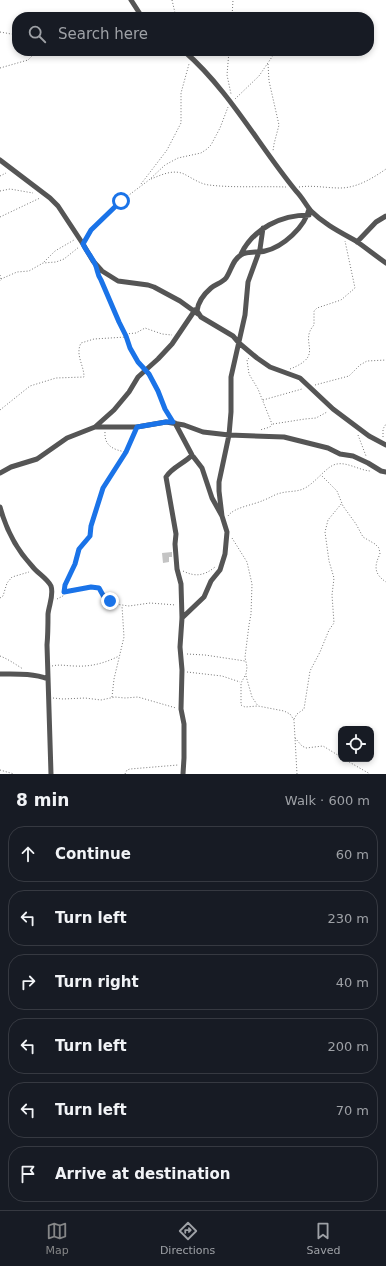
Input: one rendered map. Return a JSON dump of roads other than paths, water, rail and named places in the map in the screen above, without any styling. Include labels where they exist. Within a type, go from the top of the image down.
[{"type":"street","points":[[131,0],[139,12]]},
{"type":"street","points":[[190,56],[204,70],[230,103],[309,209],[344,236],[357,242],[386,263]]},
{"type":"street","points":[[0,160],[58,206],[88,254],[102,271],[118,281],[148,285],[180,301],[196,314],[233,336],[239,343],[270,367],[295,376],[310,387],[333,409],[369,436],[385,444]]},
{"type":"street","points":[[241,254],[259,252],[274,248],[301,226],[308,215],[309,209]]},
{"type":"street","points":[[95,427],[114,410],[129,392],[138,377],[172,344],[178,333],[196,314],[203,296],[226,277],[246,245],[263,228],[272,222],[282,219],[308,215],[318,217]]},
{"type":"street","points":[[357,242],[376,222],[386,216]]},
{"type":"street","points":[[222,516],[219,482],[229,435],[231,412],[231,377],[245,315],[248,282],[259,252],[263,228]]},
{"type":"street","points":[[0,473],[11,467],[37,459],[67,438],[95,427],[137,427],[166,422],[203,432],[229,435],[284,436],[328,448],[340,454],[353,456],[381,471],[386,472]]},
{"type":"street","points":[[174,423],[202,468],[212,498],[222,516],[227,532],[220,570],[211,581],[204,597],[182,618]]},
{"type":"street","points":[[183,774],[184,724],[181,709],[182,672],[180,647],[182,618],[181,584],[177,569],[175,544],[176,534],[166,476],[170,471],[189,458],[192,454]]},
{"type":"street","points":[[0,506],[3,526],[18,549],[48,582],[51,588],[47,645],[51,774]]},
{"type":"street","points":[[0,674],[38,675],[48,679]]}]
